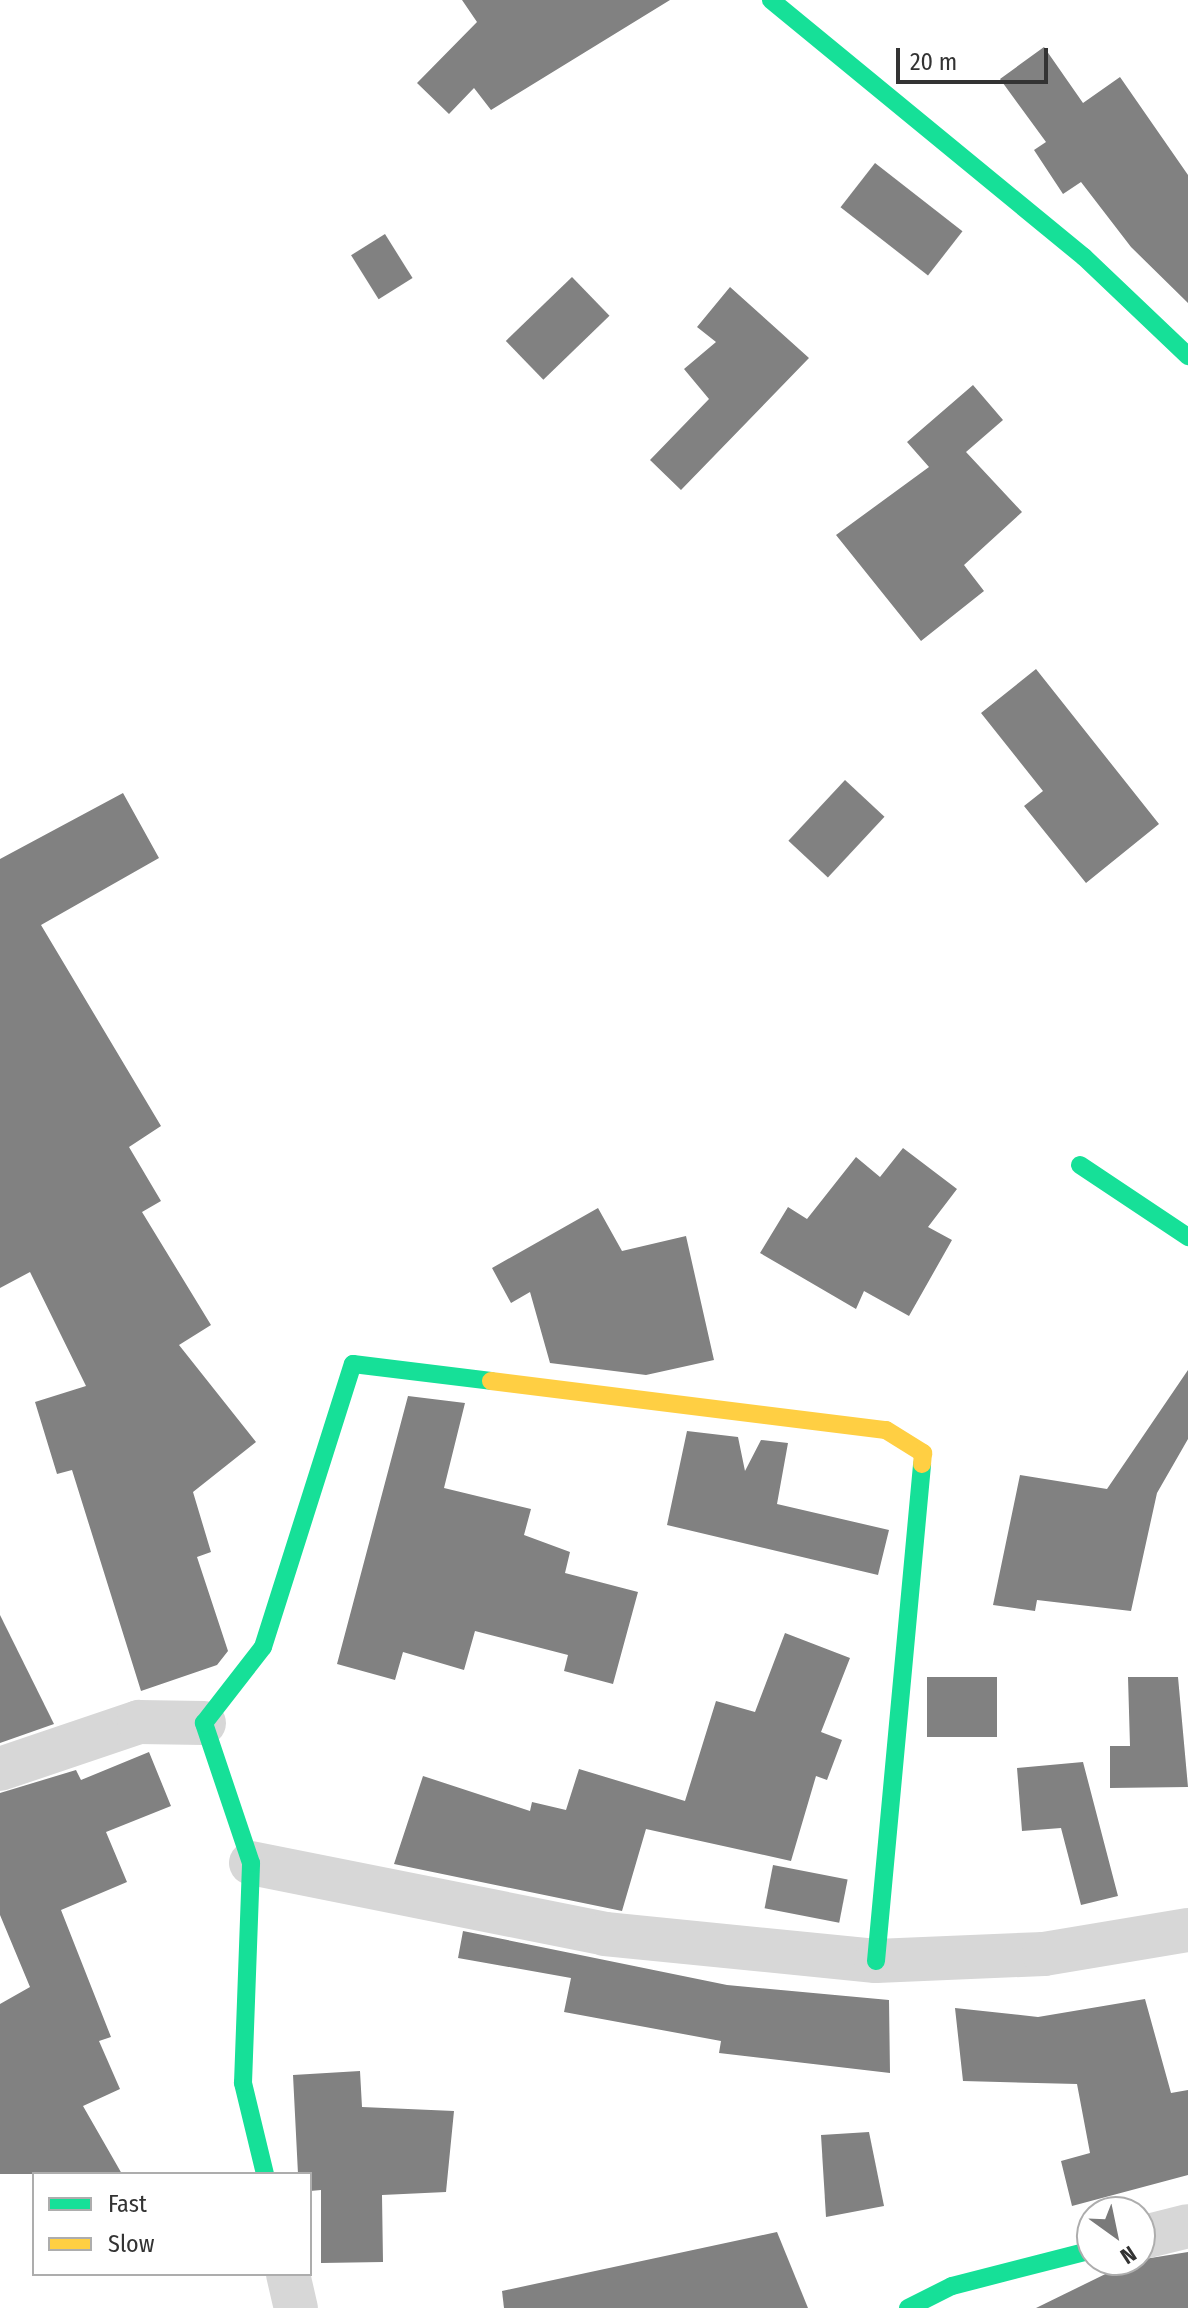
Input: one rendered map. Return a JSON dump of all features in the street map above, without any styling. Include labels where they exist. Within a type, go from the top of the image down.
[{"type":"street","points":[[771,0],[1084,257],[1188,356]]},
{"type":"street","points":[[1080,1165],[1188,1237]]},
{"type":"street","points":[[204,1723],[263,1647],[353,1364],[886,1430],[923,1453],[876,1961]]},
{"type":"street","points":[[0,1769],[139,1722],[204,1723]]},
{"type":"street","points":[[204,1723],[251,1863],[243,2083],[265,2172]]},
{"type":"street","points":[[251,1863],[605,1934],[876,1961],[1044,1954],[1188,1930]]},
{"type":"street","points":[[1156,2234],[1188,2226]]},
{"type":"street","points":[[908,2308],[952,2286],[1076,2254]]},
{"type":"street","points":[[288,2276],[296,2308]]},
{"type":"building","points":[[462,0],[670,0],[491,110],[474,88],[449,114],[417,83],[477,22]]},
{"type":"building","points":[[1044,47],[1083,103],[1120,77],[1188,175],[1188,303],[1131,247],[1081,182],[1063,194],[1034,150],[1046,142],[1000,79]]},
{"type":"building","points":[[875,163],[962,231],[928,275],[841,207]]},
{"type":"building","points":[[385,234],[413,278],[379,299],[351,255]]},
{"type":"building","points":[[572,277],[610,316],[543,380],[506,341]]},
{"type":"building","points":[[730,287],[809,358],[681,490],[650,460],[709,399],[684,369],[716,342],[697,327]]},
{"type":"building","points":[[973,385],[1003,420],[966,452],[1022,512],[964,565],[984,591],[921,641],[836,535],[929,467],[907,442]]},
{"type":"building","points":[[1036,669],[1159,824],[1086,883],[1024,806],[1043,791],[981,713]]},
{"type":"building","points":[[845,780],[884,817],[828,878],[788,841]]},
{"type":"building","points":[[123,793],[159,858],[41,925],[161,1126],[129,1147],[161,1201],[142,1212],[211,1325],[179,1345],[256,1442],[193,1492],[211,1552],[197,1557],[228,1651],[217,1665],[141,1691],[72,1470],[57,1474],[35,1402],[86,1386],[30,1272],[0,1288],[0,859]]},
{"type":"building","points":[[903,1148],[957,1189],[928,1227],[952,1240],[909,1316],[864,1291],[856,1309],[760,1253],[788,1207],[807,1219],[856,1157],[880,1177]]},
{"type":"building","points":[[598,1208],[622,1251],[686,1236],[714,1360],[646,1375],[550,1363],[530,1292],[511,1303],[492,1268]]},
{"type":"building","points":[[1188,1370],[1188,1439],[1157,1493],[1131,1611],[1037,1600],[1035,1611],[993,1605],[1020,1475],[1107,1489]]},
{"type":"building","points":[[408,1396],[465,1403],[444,1488],[531,1509],[524,1535],[570,1552],[565,1573],[638,1592],[613,1684],[564,1671],[568,1655],[475,1631],[464,1670],[403,1652],[395,1680],[337,1664]]},
{"type":"building","points":[[687,1431],[738,1437],[745,1471],[761,1440],[788,1443],[777,1504],[889,1530],[878,1575],[667,1525]]},
{"type":"building","points":[[0,1615],[54,1724],[0,1743]]},
{"type":"building","points":[[785,1633],[850,1658],[821,1732],[842,1740],[827,1780],[816,1776],[791,1861],[646,1829],[622,1911],[394,1864],[423,1776],[530,1811],[532,1802],[566,1810],[579,1769],[685,1801],[716,1701],[755,1712]]},
{"type":"building","points":[[927,1677],[997,1677],[997,1737],[927,1737]]},
{"type":"building","points":[[1128,1677],[1178,1677],[1188,1787],[1110,1788],[1110,1746],[1130,1746]]},
{"type":"building","points":[[149,1752],[171,1806],[106,1832],[127,1882],[61,1910],[111,2037],[99,2041],[120,2089],[83,2106],[121,2172],[0,2174],[0,2004],[30,1987],[0,1915],[0,1793],[76,1770],[81,1780]]},
{"type":"building","points":[[1083,1762],[1118,1896],[1081,1905],[1061,1828],[1022,1831],[1017,1768]]},
{"type":"building","points":[[773,1865],[848,1880],[839,1923],[765,1908]]},
{"type":"building","points":[[463,1931],[727,1985],[889,2000],[890,2073],[719,2053],[721,2041],[564,2012],[571,1978],[458,1958]]},
{"type":"building","points":[[1145,1999],[1171,2093],[1188,2090],[1188,2175],[1109,2196],[1076,2196],[1076,2205],[1072,2206],[1061,2161],[1090,2153],[1077,2084],[963,2081],[955,2008],[1038,2017]]},
{"type":"building","points":[[360,2071],[362,2107],[454,2111],[446,2192],[382,2195],[383,2262],[321,2263],[321,2190],[312,2191],[312,2172],[298,2172],[293,2075]]},
{"type":"building","points":[[869,2132],[884,2206],[826,2217],[821,2135]]},
{"type":"building","points":[[777,2232],[808,2308],[504,2308],[502,2291]]},
{"type":"building","points":[[1188,2252],[1188,2308],[1036,2308],[1101,2276],[1156,2276],[1156,2257]]},
{"type":"traffic: fast","points":[[771,0],[1084,257],[1188,356]]},
{"type":"traffic: fast","points":[[1080,1165],[1188,1237]]},
{"type":"traffic: fast","points":[[265,2172],[243,2083],[251,1863],[204,1723],[263,1647],[353,1364],[491,1381]]},
{"type":"traffic: fast","points":[[876,1961],[922,1464]]},
{"type":"traffic: fast","points":[[908,2308],[952,2286],[1076,2254]]},
{"type":"traffic: slow","points":[[491,1381],[886,1430],[923,1453],[922,1464]]}]
